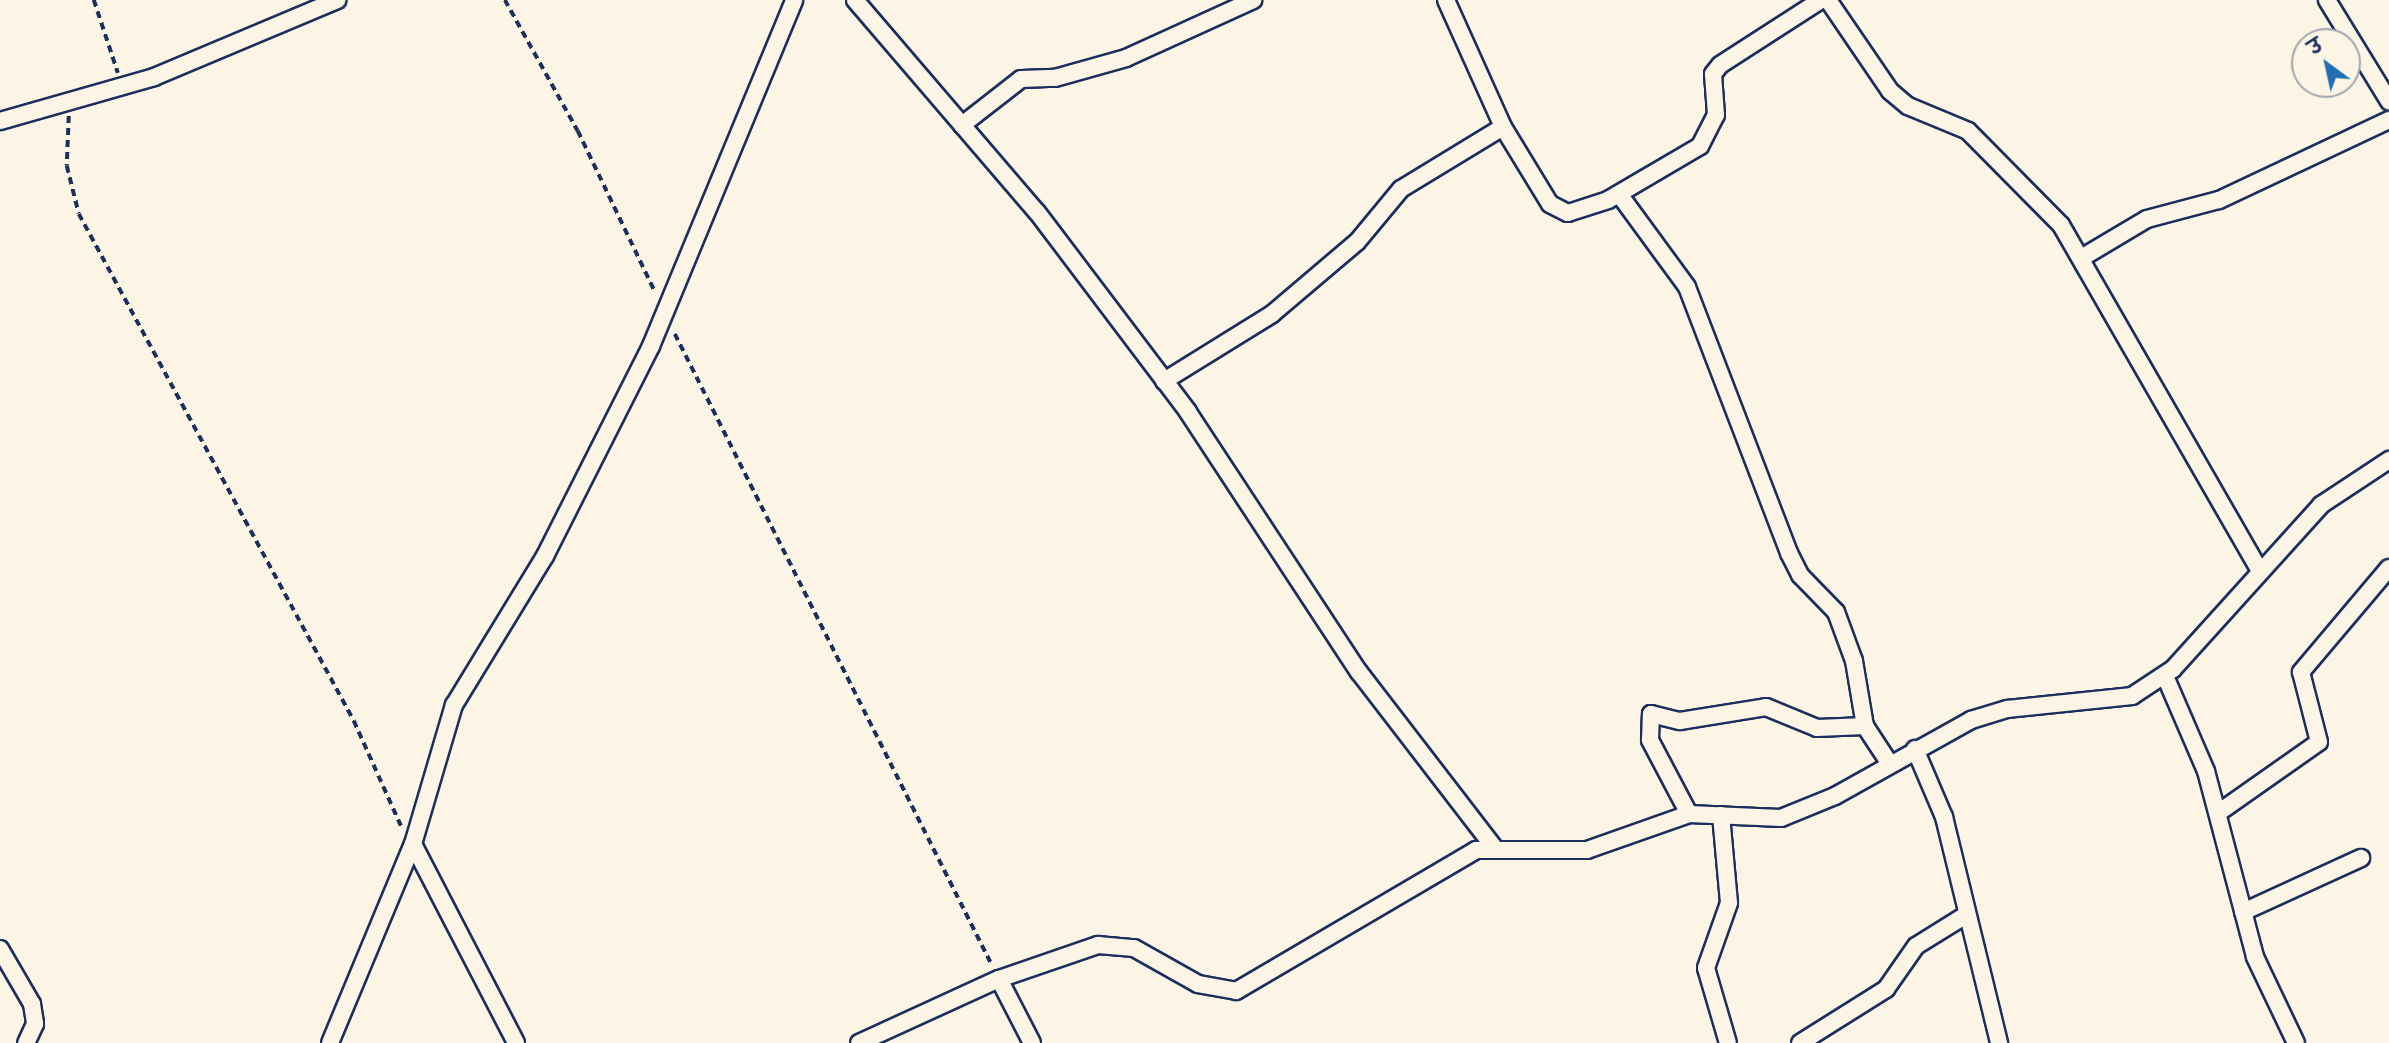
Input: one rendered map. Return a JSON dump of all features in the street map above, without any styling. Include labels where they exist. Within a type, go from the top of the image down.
[{"type":"street","points":[[0,121],[123,88],[337,0]]},
{"type":"street","points":[[330,1043],[412,844],[457,698],[545,556],[665,312],[794,0]]},
{"type":"street","points":[[855,0],[1037,212],[1164,381],[1353,664],[1493,846]]},
{"type":"street","points":[[962,125],[1021,79],[1055,78],[1126,58],[1253,0]]},
{"type":"street","points":[[1446,0],[1503,127],[1559,212],[1582,211],[1619,194],[1700,146],[1716,115],[1713,74],[1720,65],[1821,0]]},
{"type":"street","points":[[1828,0],[1890,91],[1908,106],[1968,131],[2041,202],[2083,257],[2259,570]]},
{"type":"street","points":[[2327,0],[2389,101]]},
{"type":"street","points":[[2083,257],[2147,219],[2220,200],[2389,120]]},
{"type":"street","points":[[1164,381],[1272,314],[1357,242],[1401,189],[1503,127]]},
{"type":"street","points":[[1619,194],[1687,287],[1792,560],[1826,598],[1850,645],[1865,726],[1890,764]]},
{"type":"street","points":[[859,1043],[999,979],[1108,944],[1134,948],[1198,984],[1236,991],[1457,857],[1493,846],[1587,850],[1689,814],[1780,818],[1987,714],[2120,699],[2165,676],[2259,570],[2335,492],[2389,460]]},
{"type":"street","points":[[2218,813],[2319,742],[2301,672],[2389,568]]},
{"type":"street","points":[[2165,676],[2191,727],[2218,813],[2243,912],[2269,992],[2295,1043]]},
{"type":"street","points":[[1689,814],[1650,740],[1651,714],[1690,720],[1766,707],[1817,728],[1865,726]]},
{"type":"street","points":[[1915,749],[1944,817],[1999,1043]]},
{"type":"street","points":[[1721,815],[1729,903],[1706,968],[1728,1043]]},
{"type":"street","points":[[412,844],[516,1043]]},
{"type":"street","points":[[2243,912],[2361,858]]},
{"type":"street","points":[[1800,1043],[1886,989],[1916,946],[1966,915]]},
{"type":"street","points":[[0,949],[32,1004],[35,1024],[26,1043]]},
{"type":"street","points":[[999,979],[1032,1043]]},
{"type":"path","points":[[94,0],[123,88]]},
{"type":"path","points":[[505,0],[578,131],[665,312],[999,979]]},
{"type":"path","points":[[69,104],[67,166],[79,214],[354,721],[412,844]]}]
